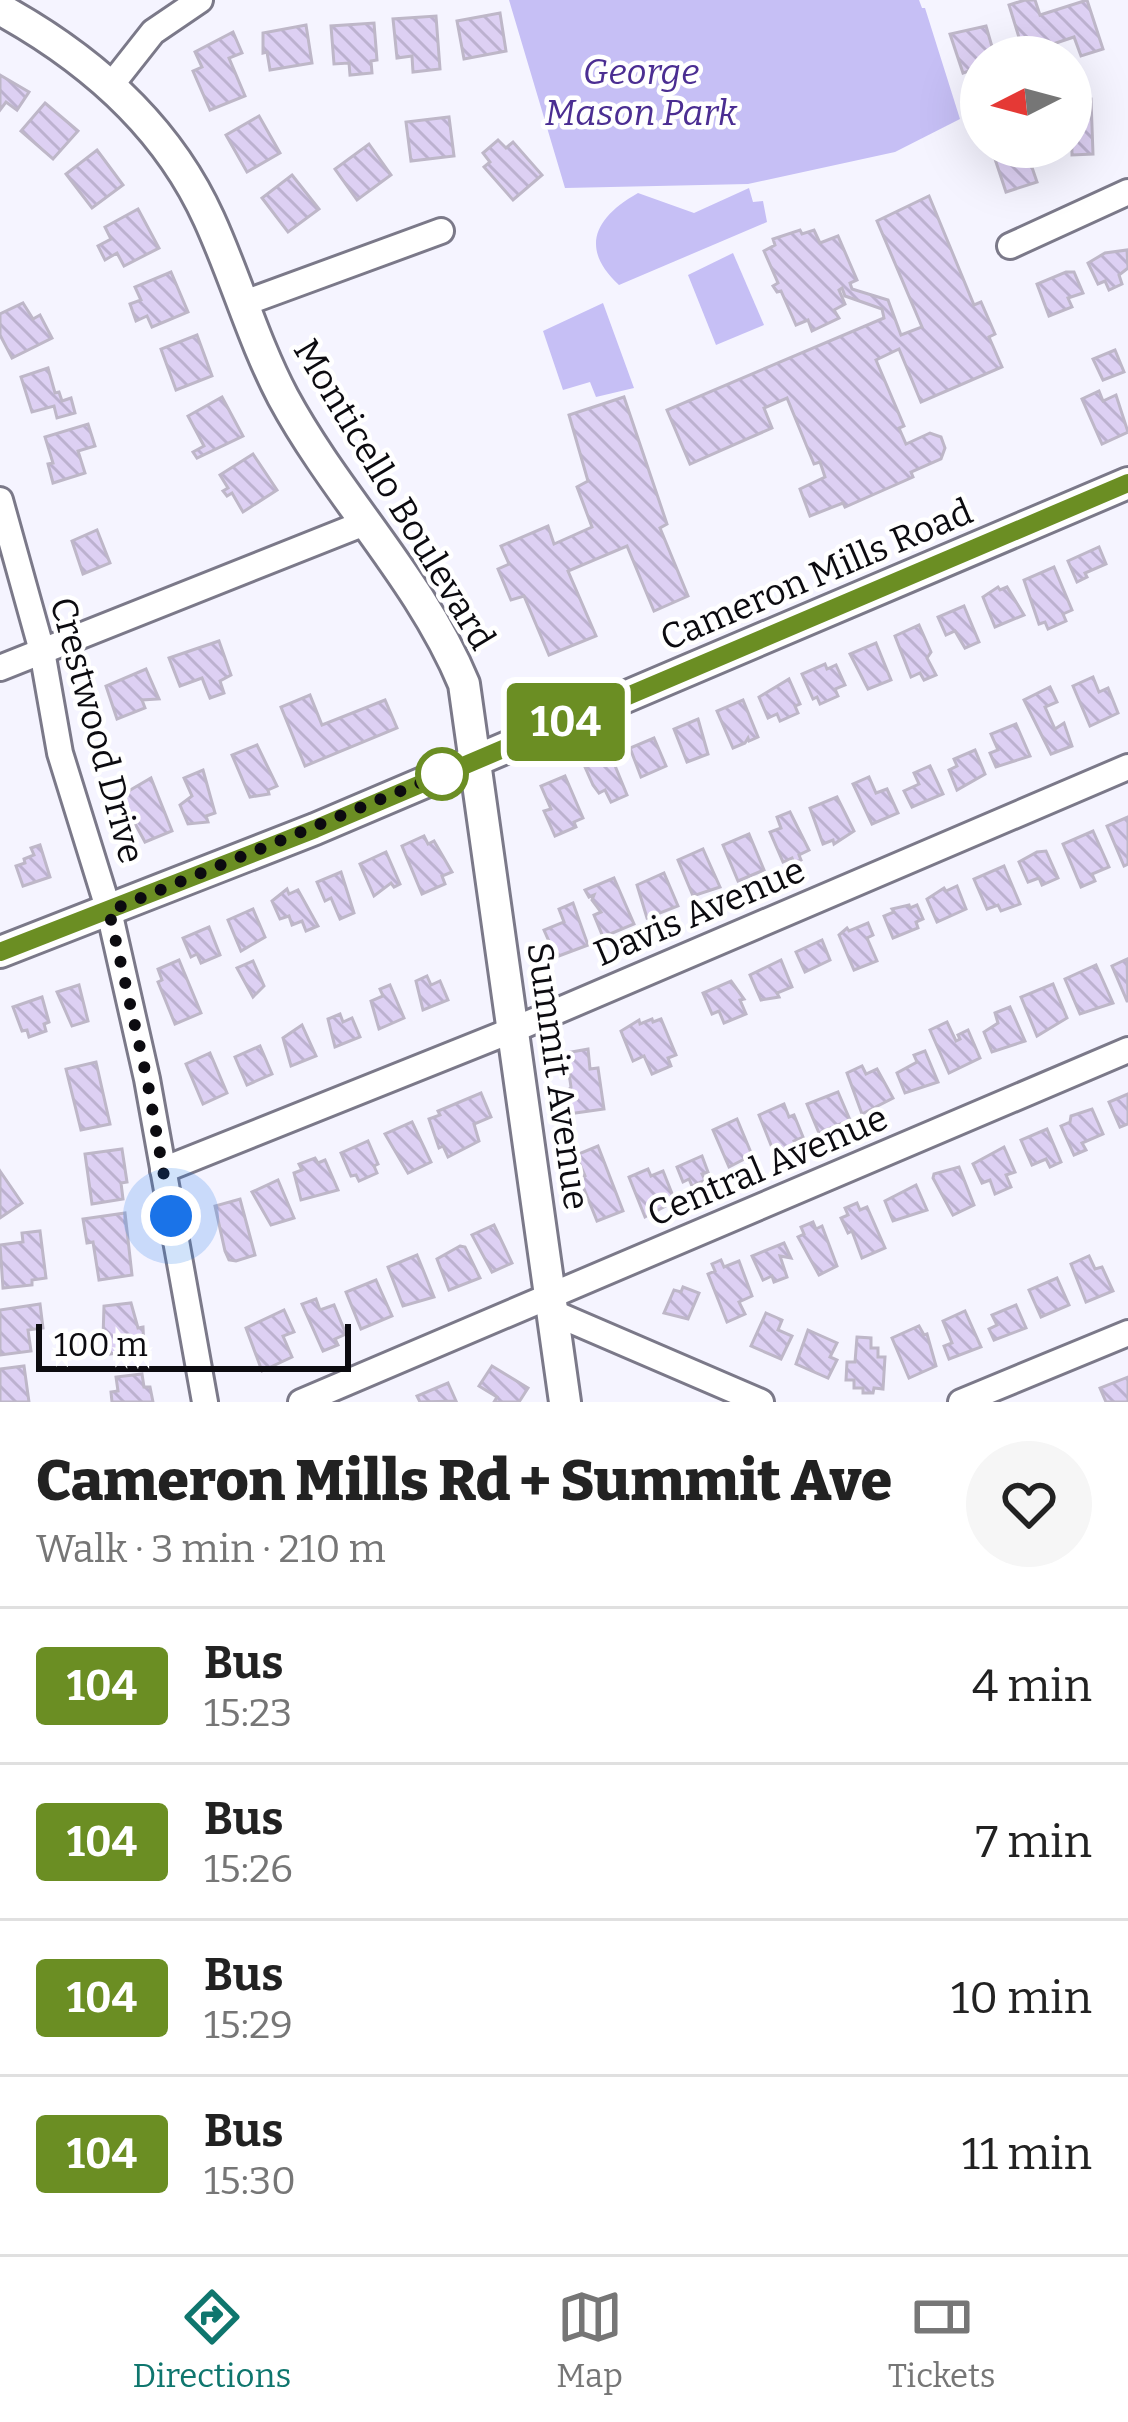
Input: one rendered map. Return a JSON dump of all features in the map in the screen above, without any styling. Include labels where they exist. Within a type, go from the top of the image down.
[{"type":"street","points":[[112,85],[153,32],[200,0]]},
{"type":"street","name":"Monticello Boulevard","points":[[0,9],[86,63],[161,139],[208,217],[284,399],[421,599],[454,658],[470,710],[473,761]]},
{"type":"street","points":[[1010,246],[1128,192]]},
{"type":"street","points":[[242,304],[441,231]]},
{"type":"street","name":"Cameron Mills Road","points":[[0,952],[473,761],[1128,483]]},
{"type":"street","name":"Crestwood Drive","points":[[0,500],[42,652],[60,753],[109,911],[147,1079],[205,1402]]},
{"type":"street","points":[[0,668],[368,522]]},
{"type":"street","name":"Summit Avenue","points":[[473,761],[565,1402]]},
{"type":"street","name":"Davis Avenue","points":[[163,1170],[513,1030],[1128,766]]},
{"type":"street","name":"Central Avenue","points":[[301,1402],[553,1305],[1128,1050]]},
{"type":"street","points":[[553,1305],[761,1402]]},
{"type":"street","points":[[961,1402],[1128,1333]]},
{"type":"green space","name":"George Mason Park","points":[[509,0],[919,0],[925,8],[960,119],[895,152],[748,184],[565,188]]},
{"type":"green space","points":[[749,188],[753,202],[763,201],[767,222],[619,285],[599,260],[596,247],[602,224],[638,193],[694,213]]},
{"type":"green space","points":[[733,253],[764,325],[716,345],[688,275]]},
{"type":"green space","points":[[603,303],[634,388],[596,397],[590,382],[563,390],[543,331]]},
{"type":"building","points":[[1035,0],[1040,15],[1087,0],[1103,49],[1092,52],[1092,36],[1019,36],[1009,5]]},
{"type":"building","points":[[500,13],[506,51],[464,59],[457,21]]},
{"type":"building","points":[[436,16],[440,69],[413,72],[412,56],[397,58],[393,19]]},
{"type":"building","points":[[374,23],[377,60],[371,61],[372,73],[350,75],[349,63],[334,64],[331,26]]},
{"type":"building","points":[[306,25],[312,63],[270,70],[267,52],[263,53],[263,33]]},
{"type":"building","points":[[986,26],[989,36],[960,36],[960,64],[950,34]]},
{"type":"building","points":[[233,32],[242,53],[229,58],[245,96],[210,110],[193,71],[202,67],[195,52]]},
{"type":"building","points":[[0,75],[29,92],[17,110],[6,102],[0,110]]},
{"type":"building","points":[[45,103],[78,131],[53,159],[21,131]]},
{"type":"building","points":[[259,116],[280,153],[247,172],[226,135]]},
{"type":"building","points":[[449,117],[454,156],[411,161],[406,122]]},
{"type":"building","points":[[498,140],[506,148],[513,142],[542,175],[513,200],[484,167],[490,162],[483,153]]},
{"type":"building","points":[[369,144],[391,175],[357,200],[335,169]]},
{"type":"building","points":[[97,150],[123,185],[92,208],[66,174]]},
{"type":"building","points":[[998,168],[1032,168],[1037,182],[1006,192]]},
{"type":"building","points":[[292,175],[319,209],[288,232],[262,198]]},
{"type":"building","points":[[929,196],[974,305],[981,302],[995,334],[989,337],[1002,367],[921,402],[899,349],[876,360],[904,426],[899,428],[906,444],[930,433],[941,437],[945,448],[941,459],[845,507],[843,503],[810,516],[800,489],[825,477],[820,462],[814,464],[787,398],[764,408],[772,428],[690,464],[667,410],[884,318],[882,309],[845,296],[842,288],[845,304],[834,310],[839,318],[812,331],[808,320],[796,325],[781,291],[773,286],[778,283],[764,251],[775,245],[773,239],[800,230],[802,234],[814,230],[820,243],[838,236],[857,280],[850,283],[852,289],[888,300],[901,335],[922,327],[877,221]]},
{"type":"building","points":[[138,209],[159,248],[124,266],[117,253],[105,260],[98,246],[111,239],[105,227]]},
{"type":"building","points":[[1127,250],[1128,268],[1119,275],[1122,284],[1109,290],[1105,281],[1098,284],[1088,263],[1105,253]]},
{"type":"building","points":[[171,272],[188,312],[152,327],[147,316],[136,321],[130,304],[141,300],[135,287]]},
{"type":"building","points":[[1074,272],[1083,293],[1068,298],[1072,307],[1049,316],[1037,284]]},
{"type":"building","points":[[23,303],[33,319],[40,315],[52,338],[12,358],[0,335],[0,314]]},
{"type":"building","points":[[197,335],[212,376],[176,390],[161,349]]},
{"type":"building","points":[[1115,350],[1124,372],[1103,380],[1093,359]]},
{"type":"building","points":[[48,368],[55,393],[59,392],[62,401],[71,398],[75,413],[57,418],[54,406],[32,412],[21,377]]},
{"type":"building","points":[[1099,391],[1103,401],[1116,395],[1128,432],[1102,444],[1082,399]]},
{"type":"building","points":[[222,397],[243,436],[197,458],[193,452],[204,446],[188,416]]},
{"type":"building","points":[[624,397],[667,524],[660,528],[688,596],[654,611],[627,546],[568,571],[596,636],[549,655],[524,596],[511,600],[498,569],[509,564],[501,546],[548,526],[554,544],[592,527],[577,487],[588,481],[569,415]]},
{"type":"building","points":[[88,424],[95,446],[78,451],[85,473],[53,483],[45,437]]},
{"type":"building","points":[[253,454],[277,490],[243,512],[232,493],[227,496],[223,491],[228,488],[220,475]]},
{"type":"building","points":[[97,530],[110,563],[83,574],[72,541]]},
{"type":"building","points":[[1099,547],[1106,564],[1077,582],[1068,561]]},
{"type":"building","points":[[1054,567],[1072,610],[1063,614],[1066,621],[1048,629],[1045,622],[1039,624],[1024,580]]},
{"type":"building","points":[[1007,587],[1024,615],[995,627],[983,597]]},
{"type":"building","points":[[964,606],[979,642],[965,648],[955,631],[946,635],[938,617]]},
{"type":"building","points":[[919,625],[936,675],[924,680],[920,673],[911,677],[895,636]]},
{"type":"building","points":[[219,641],[231,675],[220,681],[224,693],[210,698],[202,678],[180,686],[169,658]]},
{"type":"building","points":[[876,643],[891,680],[868,689],[850,654]]},
{"type":"building","points":[[825,664],[827,669],[836,665],[845,685],[835,689],[838,696],[820,704],[802,674]]},
{"type":"building","points":[[146,669],[159,699],[142,700],[145,708],[117,719],[106,686]]},
{"type":"building","points":[[1093,677],[1099,692],[1108,688],[1118,713],[1090,726],[1073,686]]},
{"type":"building","points":[[789,679],[800,704],[795,706],[798,713],[780,721],[777,714],[768,718],[759,697]]},
{"type":"building","points":[[1050,687],[1057,702],[1045,707],[1055,729],[1064,723],[1072,746],[1051,754],[1024,700]]},
{"type":"building","points":[[310,695],[322,725],[385,700],[397,728],[305,766],[281,707]]},
{"type":"building","points":[[743,700],[758,737],[733,748],[717,711]]},
{"type":"building","points":[[698,719],[708,754],[687,762],[674,729]]},
{"type":"building","points":[[1016,724],[1030,756],[996,767],[990,753],[998,750],[991,734]]},
{"type":"building","points":[[654,738],[666,766],[641,777],[630,748]]},
{"type":"building","points":[[257,745],[277,786],[269,794],[250,797],[232,755]]},
{"type":"building","points":[[975,750],[985,774],[957,790],[949,770],[957,766],[954,759]]},
{"type":"building","points":[[601,756],[602,760],[611,756],[627,795],[611,802],[605,790],[599,793],[593,785],[585,767]]},
{"type":"building","points":[[930,766],[943,794],[912,807],[904,791],[919,784],[914,773]]},
{"type":"building","points":[[203,770],[215,813],[206,816],[208,822],[188,824],[180,805],[192,796],[184,778]]},
{"type":"building","points":[[565,776],[583,818],[574,822],[576,827],[555,836],[544,811],[551,809],[541,786]]},
{"type":"building","points":[[869,777],[876,793],[887,789],[898,813],[872,824],[853,784]]},
{"type":"building","points":[[151,778],[172,831],[145,842],[120,796]]},
{"type":"building","points":[[837,797],[854,831],[834,844],[833,840],[823,844],[810,808]]},
{"type":"building","points":[[790,812],[809,850],[794,863],[792,858],[783,862],[770,832],[781,828],[777,817]]},
{"type":"building","points":[[1128,817],[1128,864],[1124,866],[1107,826]]},
{"type":"building","points":[[1093,831],[1109,867],[1092,874],[1095,881],[1081,887],[1063,844]]},
{"type":"building","points":[[749,834],[764,870],[738,881],[723,845]]},
{"type":"building","points":[[424,836],[428,844],[434,841],[452,872],[442,876],[445,884],[422,894],[402,846]]},
{"type":"building","points":[[40,845],[50,877],[23,886],[16,866],[34,855],[31,848]]},
{"type":"building","points":[[703,849],[720,887],[693,896],[678,860]]},
{"type":"building","points":[[1046,851],[1058,878],[1042,885],[1039,878],[1028,882],[1019,862]]},
{"type":"building","points":[[386,852],[400,884],[394,887],[391,883],[374,896],[360,864]]},
{"type":"building","points":[[1004,866],[1020,904],[1001,911],[998,905],[987,909],[974,879]]},
{"type":"building","points":[[341,872],[354,913],[340,919],[317,882]]},
{"type":"building","points":[[664,873],[678,906],[647,918],[637,885]]},
{"type":"building","points":[[614,878],[634,924],[603,937],[594,915],[601,912],[592,900],[594,895],[589,897],[585,890]]},
{"type":"building","points":[[957,886],[966,909],[937,922],[927,899]]},
{"type":"building","points":[[287,889],[289,894],[298,890],[318,926],[306,931],[302,921],[292,925],[289,916],[280,919],[272,901]]},
{"type":"building","points":[[573,903],[588,945],[556,957],[544,930],[564,922],[559,909]]},
{"type":"building","points":[[917,905],[923,919],[916,922],[918,928],[893,938],[884,916]]},
{"type":"building","points":[[253,909],[265,937],[241,951],[228,920]]},
{"type":"building","points":[[868,923],[873,935],[867,938],[877,961],[854,970],[839,935]]},
{"type":"building","points":[[209,927],[220,955],[201,963],[197,954],[191,957],[183,938]]},
{"type":"building","points":[[822,940],[830,960],[805,972],[796,952]]},
{"type":"building","points":[[1127,959],[1128,1001],[1112,966]]},
{"type":"building","points":[[179,960],[201,1013],[175,1024],[158,982],[162,980],[158,969]]},
{"type":"building","points":[[781,960],[792,987],[777,993],[779,997],[761,1000],[750,975]]},
{"type":"building","points":[[253,961],[264,986],[253,997],[237,968]]},
{"type":"building","points":[[1096,965],[1113,1003],[1080,1014],[1065,979]]},
{"type":"building","points":[[427,976],[431,985],[440,981],[448,1000],[423,1010],[416,981]]},
{"type":"building","points":[[731,981],[744,999],[740,1000],[746,1014],[724,1023],[719,1011],[712,1014],[703,993]]},
{"type":"building","points":[[1053,984],[1067,1018],[1037,1036],[1021,997]]},
{"type":"building","points":[[79,985],[88,1021],[72,1026],[57,992]]},
{"type":"building","points":[[390,985],[404,1018],[379,1029],[371,1001],[383,996],[380,989]]},
{"type":"building","points":[[42,997],[49,1022],[44,1024],[46,1031],[29,1037],[13,1007]]},
{"type":"building","points":[[1010,1007],[1025,1041],[992,1052],[984,1032],[998,1023],[995,1013]]},
{"type":"building","points":[[340,1014],[343,1022],[352,1018],[360,1037],[335,1047],[328,1019]]},
{"type":"building","points":[[661,1019],[676,1055],[668,1058],[671,1066],[652,1074],[644,1056],[633,1061],[621,1031],[639,1020],[640,1024]]},
{"type":"building","points":[[947,1022],[956,1041],[968,1030],[980,1058],[949,1073],[930,1030]]},
{"type":"building","points":[[302,1025],[316,1056],[291,1066],[283,1038]]},
{"type":"building","points":[[260,1046],[272,1074],[247,1085],[235,1057]]},
{"type":"building","points":[[588,1049],[590,1069],[598,1068],[604,1109],[568,1114],[565,1095],[571,1087],[566,1053]]},
{"type":"building","points":[[925,1051],[938,1082],[905,1093],[897,1073],[917,1062],[914,1055]]},
{"type":"building","points":[[210,1053],[227,1093],[203,1104],[186,1064]]},
{"type":"building","points":[[96,1062],[110,1124],[81,1130],[66,1069]]},
{"type":"building","points":[[862,1066],[866,1074],[877,1069],[893,1098],[862,1114],[847,1073]]},
{"type":"building","points":[[838,1092],[850,1120],[819,1133],[807,1104]]},
{"type":"building","points":[[481,1093],[491,1117],[474,1124],[479,1141],[448,1157],[443,1146],[439,1148],[429,1119]]},
{"type":"building","points":[[1128,1094],[1128,1124],[1120,1127],[1109,1102]]},
{"type":"building","points":[[784,1104],[803,1137],[794,1141],[797,1148],[784,1153],[781,1147],[773,1150],[759,1115]]},
{"type":"building","points":[[1092,1109],[1103,1134],[1082,1143],[1086,1150],[1074,1155],[1061,1126],[1071,1116]]},
{"type":"building","points":[[737,1119],[752,1155],[729,1167],[713,1130]]},
{"type":"building","points":[[412,1122],[431,1162],[408,1173],[385,1134]]},
{"type":"building","points":[[1047,1129],[1061,1162],[1050,1167],[1046,1159],[1032,1165],[1021,1140]]},
{"type":"building","points":[[368,1141],[377,1173],[359,1181],[351,1176],[341,1153]]},
{"type":"building","points":[[598,1146],[623,1211],[597,1221],[576,1155]]},
{"type":"building","points":[[1004,1147],[1015,1172],[1006,1175],[1011,1187],[995,1194],[990,1180],[982,1183],[973,1164]]},
{"type":"building","points":[[122,1149],[127,1182],[121,1183],[123,1199],[92,1204],[85,1154]]},
{"type":"building","points":[[702,1156],[708,1172],[702,1174],[705,1180],[692,1186],[689,1179],[683,1182],[677,1167]]},
{"type":"building","points":[[315,1158],[318,1163],[325,1160],[338,1190],[301,1200],[294,1173],[302,1170],[299,1164]]},
{"type":"building","points":[[959,1167],[974,1205],[953,1215],[933,1178]]},
{"type":"building","points":[[648,1169],[651,1176],[663,1171],[675,1201],[645,1217],[629,1177]]},
{"type":"building","points":[[0,1171],[22,1203],[0,1218]]},
{"type":"building","points":[[278,1180],[294,1218],[271,1225],[252,1192]]},
{"type":"building","points":[[916,1185],[927,1210],[893,1221],[885,1201]]},
{"type":"building","points":[[240,1199],[255,1255],[236,1261],[229,1260],[225,1251],[215,1206]]},
{"type":"building","points":[[857,1203],[860,1210],[867,1207],[885,1248],[862,1258],[852,1231],[848,1233],[841,1218],[848,1215],[845,1208]]},
{"type":"building","points":[[125,1213],[132,1275],[99,1280],[93,1242],[87,1243],[83,1219]]},
{"type":"building","points":[[813,1222],[816,1229],[822,1226],[837,1266],[819,1275],[798,1237],[804,1234],[801,1227]]},
{"type":"building","points":[[494,1225],[512,1263],[492,1272],[472,1235]]},
{"type":"building","points":[[40,1231],[46,1278],[32,1280],[32,1285],[3,1288],[0,1245],[23,1242],[22,1233]]},
{"type":"building","points":[[784,1243],[791,1258],[780,1256],[787,1277],[763,1280],[752,1256]]},
{"type":"building","points":[[465,1247],[480,1278],[449,1290],[437,1259]]},
{"type":"building","points":[[417,1255],[434,1297],[403,1306],[388,1267]]},
{"type":"building","points":[[1089,1256],[1095,1269],[1102,1267],[1113,1291],[1086,1302],[1071,1264]]},
{"type":"building","points":[[721,1260],[724,1267],[739,1261],[752,1296],[739,1302],[745,1314],[727,1322],[708,1274],[715,1271],[712,1264]]},
{"type":"building","points":[[1057,1278],[1069,1305],[1041,1317],[1029,1290]]},
{"type":"building","points":[[376,1280],[392,1316],[361,1329],[346,1292]]},
{"type":"building","points":[[683,1287],[699,1293],[688,1319],[664,1313],[674,1290],[681,1292]]},
{"type":"building","points":[[316,1299],[320,1310],[334,1305],[346,1334],[335,1339],[338,1345],[323,1351],[302,1304]]},
{"type":"building","points":[[131,1303],[138,1328],[143,1327],[144,1349],[110,1354],[108,1337],[103,1338],[104,1306]]},
{"type":"building","points":[[40,1304],[43,1328],[28,1330],[31,1351],[0,1355],[0,1310]]},
{"type":"building","points":[[1016,1305],[1026,1328],[994,1340],[989,1329],[997,1325],[992,1315]]},
{"type":"building","points":[[284,1310],[294,1332],[283,1336],[292,1357],[262,1371],[246,1328]]},
{"type":"building","points":[[965,1311],[981,1347],[949,1359],[944,1346],[952,1343],[943,1321]]},
{"type":"building","points":[[766,1313],[782,1320],[778,1330],[792,1336],[781,1359],[751,1346]]},
{"type":"building","points":[[919,1326],[927,1334],[936,1366],[909,1378],[892,1338]]},
{"type":"building","points":[[808,1330],[837,1343],[830,1357],[837,1360],[828,1378],[796,1364]]},
{"type":"building","points":[[857,1337],[871,1338],[871,1348],[878,1348],[878,1357],[885,1357],[883,1389],[874,1388],[873,1393],[863,1393],[863,1388],[854,1388],[854,1380],[846,1380],[847,1362],[855,1362]]},
{"type":"building","points":[[24,1366],[29,1402],[0,1402],[0,1369]]},
{"type":"building","points":[[492,1366],[528,1388],[519,1402],[494,1402],[497,1397],[479,1386]]},
{"type":"building","points":[[142,1374],[153,1402],[112,1402],[111,1392],[118,1391],[116,1377]]},
{"type":"building","points":[[1128,1377],[1128,1402],[1106,1402],[1100,1388]]},
{"type":"building","points":[[448,1383],[456,1401],[420,1402],[417,1396]]},
{"type":"bus line","name":"104","points":[[0,952],[315,829],[1128,483]]},
{"type":"route","points":[[171,1216],[147,1079],[109,911],[442,774]]}]
